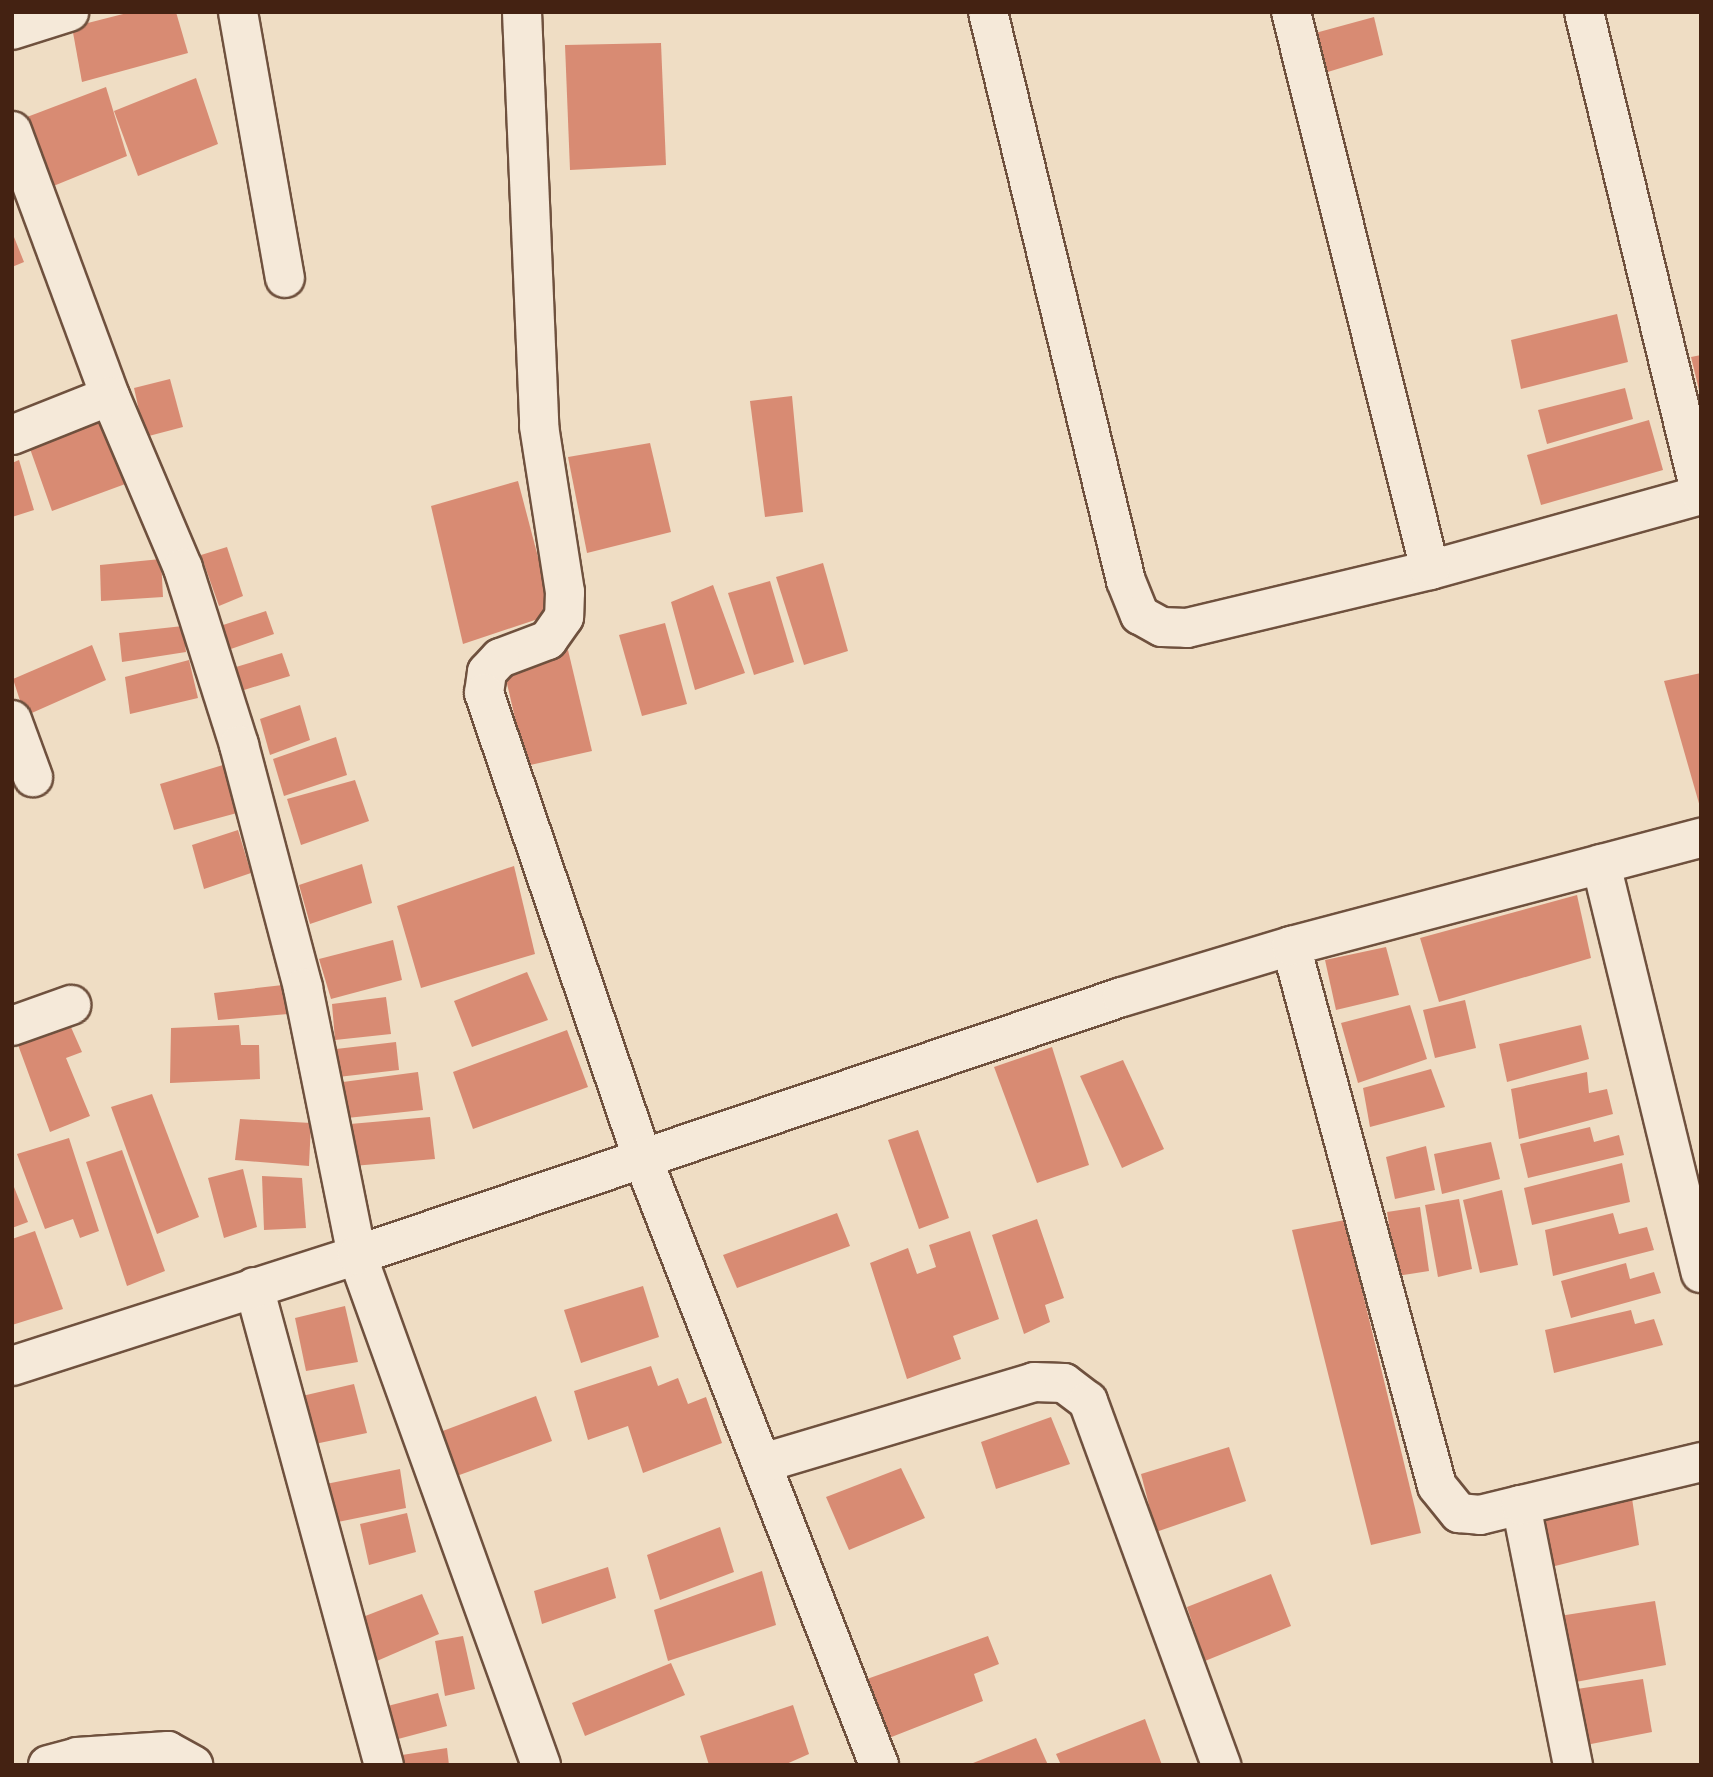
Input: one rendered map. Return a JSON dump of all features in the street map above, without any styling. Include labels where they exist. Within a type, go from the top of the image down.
[{"type":"street","points":[[12,30],[69,12]]},
{"type":"street","points":[[238,12],[285,278]]},
{"type":"street","points":[[522,12],[539,426],[565,592],[564,617],[548,640],[500,658],[487,672],[484,693],[642,1157],[879,1765]]},
{"type":"street","points":[[988,12],[1126,581],[1140,615],[1162,627],[1186,628],[1430,570],[1701,494],[1584,12]]},
{"type":"street","points":[[1291,12],[1430,570]]},
{"type":"street","points":[[12,131],[110,396],[183,568],[239,745],[303,988],[357,1255],[541,1765]]},
{"type":"street","points":[[12,435],[110,396]]},
{"type":"street","points":[[12,720],[33,777]]},
{"type":"street","points":[[12,1366],[357,1255],[1122,997],[1291,946],[1701,838]]},
{"type":"street","points":[[1601,864],[1701,1273]]},
{"type":"street","points":[[1291,946],[1437,1486],[1459,1513],[1480,1515],[1701,1462]]},
{"type":"street","points":[[12,1026],[71,1005]]},
{"type":"street","points":[[254,1287],[384,1765]]},
{"type":"street","points":[[763,1463],[1034,1382],[1064,1383],[1088,1401],[1221,1765]]},
{"type":"street","points":[[1521,1505],[1573,1765]]},
{"type":"street","points":[[48,1765],[77,1756],[168,1751],[193,1765]]},
{"type":"building","points":[[131,12],[176,12],[188,53],[82,82],[72,27]]},
{"type":"building","points":[[1374,17],[1383,55],[1318,75],[1308,35]]},
{"type":"building","points":[[661,43],[666,165],[570,170],[565,45]]},
{"type":"building","points":[[196,78],[218,144],[138,176],[114,111]]},
{"type":"building","points":[[106,87],[127,156],[51,187],[27,117]]},
{"type":"building","points":[[12,232],[24,262],[12,267]]},
{"type":"building","points":[[1617,314],[1628,362],[1521,389],[1511,340]]},
{"type":"building","points":[[1701,355],[1701,394],[1700,394],[1691,357]]},
{"type":"building","points":[[170,379],[183,427],[145,437],[134,388]]},
{"type":"building","points":[[1625,388],[1633,419],[1547,444],[1538,410]]},
{"type":"building","points":[[792,396],[803,512],[765,517],[750,401]]},
{"type":"building","points":[[1649,420],[1663,470],[1541,505],[1527,455]]},
{"type":"building","points":[[103,421],[128,483],[52,511],[29,446]]},
{"type":"building","points":[[650,443],[671,532],[587,553],[568,457]]},
{"type":"building","points":[[19,460],[34,510],[12,517],[12,463]]},
{"type":"building","points":[[518,481],[553,614],[463,644],[431,506]]},
{"type":"building","points":[[227,547],[243,596],[219,606],[201,555]]},
{"type":"building","points":[[161,559],[163,597],[101,601],[100,565]]},
{"type":"building","points":[[823,563],[848,651],[804,665],[776,577]]},
{"type":"building","points":[[770,581],[794,662],[754,675],[728,593]]},
{"type":"building","points":[[713,585],[745,673],[695,690],[671,602]]},
{"type":"building","points":[[266,611],[274,634],[228,650],[220,626]]},
{"type":"building","points":[[665,623],[687,704],[642,716],[619,635]]},
{"type":"building","points":[[183,626],[186,652],[122,662],[119,633]]},
{"type":"building","points":[[92,645],[106,680],[25,716],[13,679]]},
{"type":"building","points":[[568,650],[592,751],[526,766],[503,666]]},
{"type":"building","points":[[282,653],[290,676],[244,690],[236,667]]},
{"type":"building","points":[[189,660],[198,698],[130,714],[125,677]]},
{"type":"building","points":[[1701,673],[1701,806],[1700,807],[1664,681]]},
{"type":"building","points":[[300,705],[310,740],[270,755],[260,719]]},
{"type":"building","points":[[336,737],[347,775],[284,796],[273,759]]},
{"type":"building","points":[[223,765],[237,813],[174,830],[160,784]]},
{"type":"building","points":[[355,780],[369,821],[301,845],[287,799]]},
{"type":"building","points":[[238,830],[251,873],[204,889],[192,845]]},
{"type":"building","points":[[362,864],[372,903],[310,924],[299,885]]},
{"type":"building","points":[[514,866],[535,954],[421,988],[397,906]]},
{"type":"building","points":[[1577,895],[1591,958],[1439,1002],[1420,938]]},
{"type":"building","points":[[393,940],[402,980],[331,999],[319,959]]},
{"type":"building","points":[[1386,947],[1399,995],[1336,1010],[1325,960]]},
{"type":"building","points":[[527,972],[548,1020],[472,1047],[454,1001]]},
{"type":"building","points":[[283,985],[288,1014],[218,1020],[214,993]]},
{"type":"building","points":[[386,997],[391,1034],[335,1040],[332,1004]]},
{"type":"building","points":[[1465,1000],[1476,1048],[1435,1058],[1423,1010]]},
{"type":"building","points":[[1410,1005],[1427,1059],[1358,1083],[1341,1023]]},
{"type":"building","points":[[66,1016],[82,1052],[66,1058],[90,1116],[50,1132],[14,1034]]},
{"type":"building","points":[[239,1025],[241,1045],[259,1045],[260,1079],[170,1083],[171,1028]]},
{"type":"building","points":[[1581,1025],[1589,1059],[1507,1082],[1499,1044]]},
{"type":"building","points":[[567,1030],[588,1087],[473,1129],[453,1072]]},
{"type":"building","points":[[396,1042],[399,1070],[338,1077],[336,1049]]},
{"type":"building","points":[[1052,1047],[1089,1165],[1037,1183],[994,1067]]},
{"type":"building","points":[[1123,1060],[1164,1149],[1122,1168],[1080,1076]]},
{"type":"building","points":[[1431,1069],[1445,1107],[1370,1127],[1363,1088]]},
{"type":"building","points":[[418,1072],[423,1110],[347,1118],[343,1082]]},
{"type":"building","points":[[1587,1072],[1589,1093],[1607,1089],[1613,1114],[1519,1139],[1511,1089]]},
{"type":"building","points":[[152,1094],[199,1217],[157,1234],[111,1107]]},
{"type":"building","points":[[430,1117],[435,1159],[353,1166],[350,1124]]},
{"type":"building","points":[[240,1119],[311,1123],[309,1166],[235,1160]]},
{"type":"building","points":[[1590,1127],[1594,1142],[1619,1135],[1624,1155],[1528,1178],[1520,1144]]},
{"type":"building","points":[[918,1130],[949,1218],[919,1229],[888,1140]]},
{"type":"building","points":[[69,1138],[99,1231],[80,1238],[73,1219],[45,1229],[17,1154]]},
{"type":"building","points":[[1491,1142],[1500,1179],[1442,1194],[1434,1154]]},
{"type":"building","points":[[1426,1146],[1435,1190],[1395,1199],[1386,1157]]},
{"type":"building","points":[[122,1150],[165,1271],[127,1286],[86,1162]]},
{"type":"building","points":[[1622,1163],[1630,1202],[1532,1225],[1524,1188]]},
{"type":"building","points":[[243,1169],[257,1227],[224,1238],[208,1178]]},
{"type":"building","points":[[262,1176],[302,1178],[306,1228],[264,1230]]},
{"type":"building","points":[[12,1182],[28,1222],[12,1228]]},
{"type":"building","points":[[1502,1190],[1518,1265],[1480,1273],[1463,1200]]},
{"type":"building","points":[[1459,1199],[1472,1269],[1438,1277],[1425,1205]]},
{"type":"building","points":[[1420,1207],[1429,1271],[1397,1276],[1387,1212]]},
{"type":"building","points":[[837,1213],[850,1246],[737,1288],[723,1255]]},
{"type":"building","points":[[1613,1213],[1619,1234],[1647,1227],[1654,1250],[1553,1276],[1545,1230]]},
{"type":"building","points":[[1037,1219],[1064,1298],[1045,1305],[1050,1322],[1024,1334],[992,1235]]},
{"type":"building","points":[[1345,1220],[1421,1533],[1371,1545],[1292,1230]]},
{"type":"building","points":[[35,1231],[63,1309],[12,1325],[12,1239]]},
{"type":"building","points":[[970,1231],[999,1319],[953,1336],[961,1359],[907,1379],[870,1263],[908,1248],[917,1274],[936,1267],[929,1245]]},
{"type":"building","points":[[1626,1263],[1630,1279],[1654,1272],[1661,1293],[1571,1318],[1561,1281]]},
{"type":"building","points":[[643,1286],[659,1337],[581,1363],[564,1310]]},
{"type":"building","points":[[345,1306],[358,1362],[306,1371],[295,1318]]},
{"type":"building","points":[[1631,1310],[1635,1324],[1654,1319],[1663,1345],[1554,1373],[1545,1330]]},
{"type":"building","points":[[651,1366],[658,1386],[678,1378],[688,1404],[706,1397],[722,1443],[643,1473],[628,1426],[588,1440],[574,1391]]},
{"type":"building","points":[[354,1384],[367,1433],[310,1445],[302,1396]]},
{"type":"building","points":[[536,1396],[552,1441],[454,1477],[440,1432]]},
{"type":"building","points":[[1051,1417],[1070,1464],[996,1489],[981,1442]]},
{"type":"building","points":[[1229,1447],[1246,1501],[1156,1532],[1141,1474]]},
{"type":"building","points":[[901,1468],[925,1518],[849,1550],[826,1497]]},
{"type":"building","points":[[400,1469],[406,1508],[333,1523],[326,1484]]},
{"type":"building","points":[[1630,1485],[1639,1545],[1543,1569],[1533,1506]]},
{"type":"building","points":[[407,1513],[416,1552],[369,1565],[360,1524]]},
{"type":"building","points":[[720,1527],[734,1572],[660,1600],[647,1555]]},
{"type":"building","points":[[608,1567],[616,1598],[542,1624],[534,1591]]},
{"type":"building","points":[[762,1571],[776,1625],[668,1661],[654,1610]]},
{"type":"building","points":[[1271,1574],[1291,1626],[1205,1661],[1187,1607]]},
{"type":"building","points":[[422,1594],[439,1634],[370,1664],[355,1620]]},
{"type":"building","points":[[1655,1601],[1666,1665],[1565,1684],[1553,1617]]},
{"type":"building","points":[[463,1636],[475,1689],[445,1696],[435,1641]]},
{"type":"building","points":[[988,1636],[999,1664],[974,1674],[983,1701],[889,1738],[867,1679]]},
{"type":"building","points":[[671,1663],[685,1695],[585,1736],[572,1703]]},
{"type":"building","points":[[1643,1679],[1652,1732],[1586,1745],[1577,1689]]},
{"type":"building","points":[[438,1693],[447,1726],[383,1743],[376,1709]]},
{"type":"building","points":[[793,1705],[809,1754],[784,1765],[709,1765],[700,1736]]},
{"type":"building","points":[[1145,1719],[1162,1765],[1061,1765],[1056,1754]]},
{"type":"building","points":[[1036,1738],[1048,1765],[968,1765]]},
{"type":"building","points":[[447,1748],[449,1765],[390,1765],[389,1757]]}]
